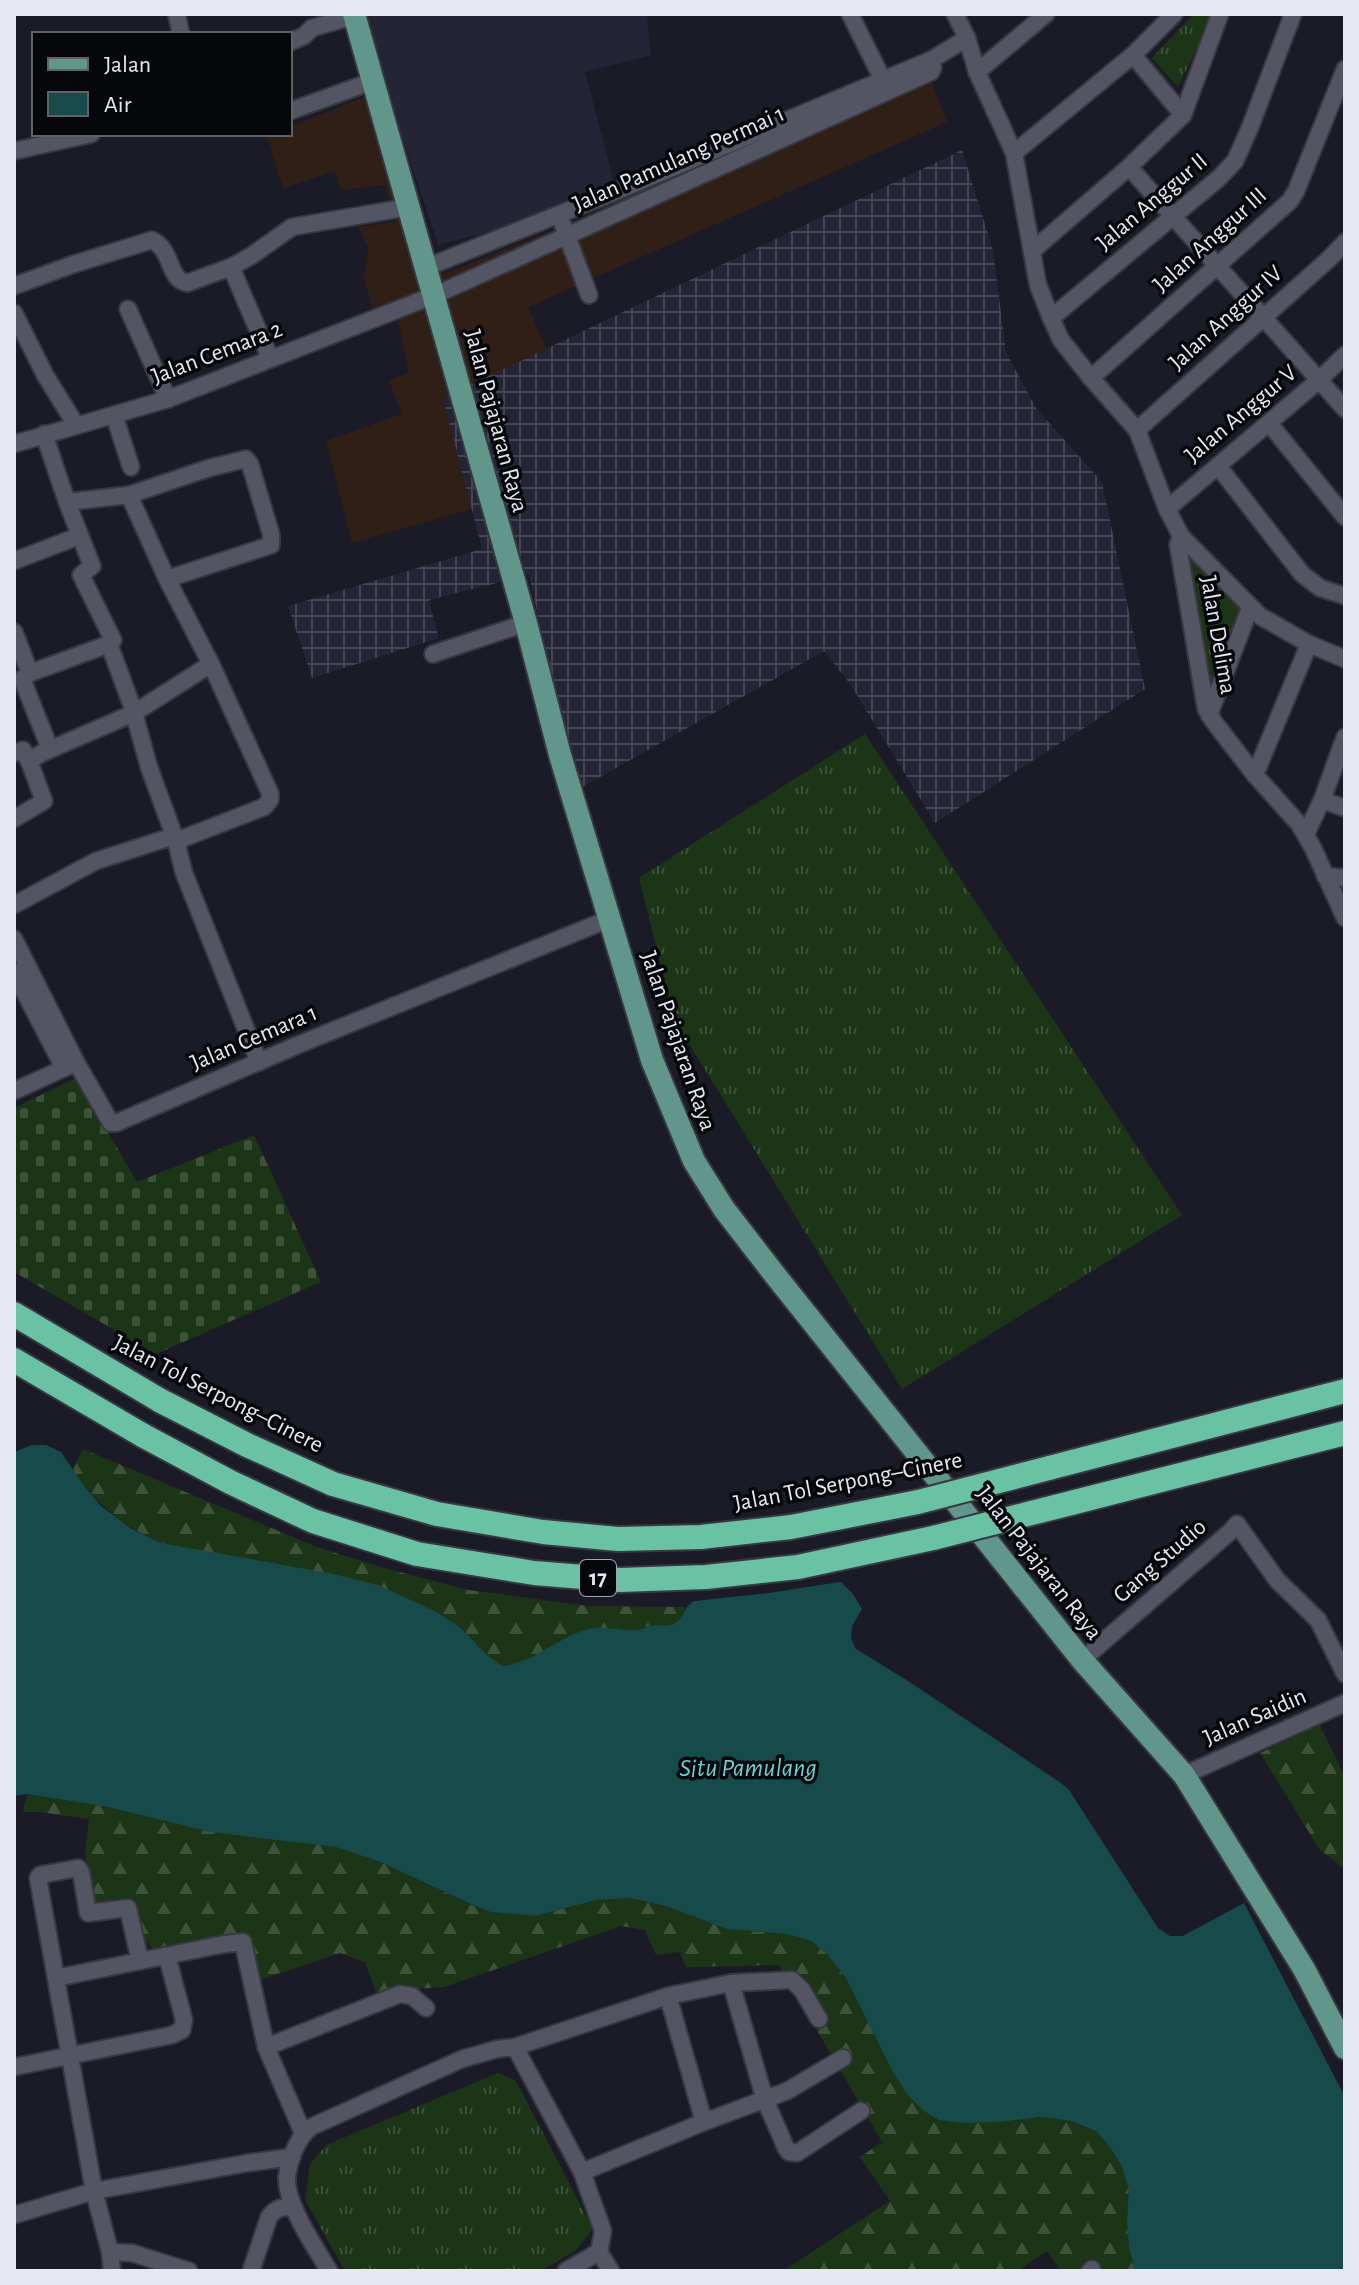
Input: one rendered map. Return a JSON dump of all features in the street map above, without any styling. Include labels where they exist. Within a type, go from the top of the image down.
[{"type":"highway","name":"Jalan Tol Serpong–Cinere","points":[[14,1314],[161,1401],[333,1484],[437,1514],[543,1532],[618,1539],[701,1537],[791,1527],[918,1502],[1345,1391]]},
{"type":"highway","name":"17","points":[[14,1360],[144,1436],[230,1482],[313,1521],[417,1554],[534,1573],[620,1580],[706,1577],[798,1567],[933,1538],[1345,1433]]},
{"type":"main road","name":"Jalan Pajajaran Raya","points":[[354,15],[435,295],[560,755],[652,1060],[694,1161],[724,1209],[1082,1660],[1184,1775],[1304,1969],[1345,2048]]},
{"type":"street","points":[[850,14],[883,80]]},
{"type":"street","points":[[955,14],[967,38],[977,72],[1014,153],[1038,285],[1051,318],[1061,340],[1137,430]]},
{"type":"street","points":[[977,72],[1046,14]]},
{"type":"street","points":[[1014,153],[1133,55],[1174,14]]},
{"type":"street","points":[[1032,251],[1129,167],[1183,115],[1220,14]]},
{"type":"street","name":"Jalan Anggur II","points":[[1051,318],[1219,178],[1235,161],[1293,14]]},
{"type":"street","points":[[292,41],[312,28],[354,15]]},
{"type":"street","points":[[177,16],[181,32]]},
{"type":"street","points":[[427,267],[558,215],[712,161],[931,60],[967,38]]},
{"type":"street","points":[[1133,55],[1183,115]]},
{"type":"street","name":"Jalan Pamulang Permai 1","points":[[772,135],[931,72],[931,60]]},
{"type":"street","name":"Jalan Anggur III","points":[[1091,378],[1290,201],[1345,69]]},
{"type":"street","points":[[292,110],[373,81]]},
{"type":"street","points":[[14,151],[82,136]]},
{"type":"street","name":"Jalan Pamulang Permai 1","points":[[435,295],[568,235],[712,161]]},
{"type":"street","points":[[1129,167],[1345,409]]},
{"type":"street","points":[[14,286],[152,240],[165,249],[177,279],[187,283],[231,267],[268,246],[292,227],[409,207]]},
{"type":"street","points":[[558,215],[589,295]]},
{"type":"street","name":"Jalan Anggur IV","points":[[1137,430],[1345,242]]},
{"type":"street","points":[[231,267],[270,358]]},
{"type":"street","name":"Jalan Cemara 2","points":[[14,444],[168,399],[435,295]]},
{"type":"street","points":[[128,309],[168,399]]},
{"type":"street","points":[[14,313],[45,375],[76,425]]},
{"type":"street","name":"Jalan Anggur V","points":[[1167,509],[1345,355]]},
{"type":"street","points":[[114,415],[131,467]]},
{"type":"street","points":[[1269,423],[1345,517]]},
{"type":"street","name":"Jalan Delima","points":[[1137,430],[1167,509],[1181,536],[1178,545],[1209,715],[1306,834],[1345,918]]},
{"type":"street","points":[[44,434],[92,567],[81,575],[113,640],[22,679],[50,749]]},
{"type":"street","points":[[67,502],[129,495],[246,459],[271,534],[271,545],[167,579]]},
{"type":"street","points":[[1218,466],[1302,574],[1320,588],[1345,596]]},
{"type":"street","points":[[14,905],[96,861],[175,839],[264,807],[271,797],[129,495]]},
{"type":"street","points":[[14,561],[79,536]]},
{"type":"street","points":[[1181,536],[1250,608],[1309,644],[1345,659]]},
{"type":"street","points":[[1209,715],[1250,608]]},
{"type":"street","points":[[433,654],[526,623]]},
{"type":"street","points":[[14,632],[18,654],[30,673]]},
{"type":"street","points":[[109,644],[184,873],[259,1062]]},
{"type":"street","points":[[1255,775],[1309,644]]},
{"type":"street","points":[[29,761],[134,713],[211,664]]},
{"type":"street","points":[[1306,834],[1345,737]]},
{"type":"street","points":[[14,753],[24,750],[44,801],[14,819]]},
{"type":"street","points":[[1322,800],[1345,808]]},
{"type":"street","points":[[1325,876],[1345,878]]},
{"type":"street","name":"Jalan Cemara 1","points":[[14,939],[70,1065],[111,1123],[116,1123],[609,919]]},
{"type":"street","points":[[14,972],[70,1065],[14,1091]]},
{"type":"street","name":"Gang Studio","points":[[1082,1660],[1237,1524],[1277,1580],[1318,1620],[1345,1674]]},
{"type":"street","name":"Jalan Saidin","points":[[1184,1775],[1345,1703]]},
{"type":"street","points":[[112,2271],[94,2191],[38,1878],[43,1872],[80,1869],[88,1913],[128,1908],[140,1961]]},
{"type":"street","points":[[56,1978],[243,1942],[266,2047],[303,2133]]},
{"type":"street","points":[[14,2067],[172,2035],[182,2030],[184,2020],[167,1956]]},
{"type":"street","points":[[329,2271],[294,2207],[287,2176],[303,2133],[311,2127],[462,2059],[515,2047],[668,1996],[731,1983],[792,1980],[800,1987],[819,2019]]},
{"type":"street","points":[[731,1983],[765,2100],[786,2148],[793,2153],[861,2111]]},
{"type":"street","points":[[266,2047],[400,1994],[412,1996],[426,2008]]},
{"type":"street","points":[[668,1996],[704,2122]]},
{"type":"street","points":[[515,2047],[582,2172],[603,2231],[599,2252],[611,2271]]},
{"type":"street","points":[[582,2172],[787,2091],[843,2058]]},
{"type":"street","points":[[14,2215],[94,2191],[292,2157]]},
{"type":"street","points":[[251,2271],[269,2217],[281,2207],[294,2207]]},
{"type":"street","points":[[110,2252],[132,2253],[189,2271]]},
{"type":"street","points":[[566,2271],[599,2252]]},
{"type":"shaded area","points":[[367,14],[647,14],[651,55],[585,72],[618,198],[438,245],[388,94]]},
{"type":"shaded area","points":[[928,72],[947,122],[528,307],[547,350],[443,398],[472,509],[352,543],[326,441],[402,414],[389,380],[409,373],[398,320],[379,329],[363,277],[369,250],[358,226],[396,222],[385,185],[341,190],[335,171],[283,188],[267,137],[292,136],[292,126],[369,95],[441,275],[608,208]]},
{"type":"shaded area","points":[[962,150],[993,250],[1006,352],[1036,408],[1102,482],[1145,689],[935,823],[850,684],[824,651],[577,790],[529,575],[429,600],[439,638],[312,678],[288,606],[482,549],[443,398]]},
{"type":"green space","points":[[1194,14],[1213,14],[1178,87],[1152,58]]},
{"type":"green space","points":[[1181,536],[1250,608],[1206,709]]},
{"type":"green space","points":[[865,734],[1182,1215],[902,1389],[675,1021],[639,878]]},
{"type":"green space","points":[[76,1078],[137,1182],[254,1135],[321,1282],[156,1354],[14,1272],[14,1108]]},
{"type":"green space","points":[[83,1449],[317,1547],[384,1568],[469,1590],[588,1606],[685,1607],[683,1617],[668,1626],[654,1625],[633,1630],[537,1654],[519,1664],[503,1666],[489,1657],[461,1628],[161,1543],[147,1536],[102,1504],[73,1470]]},
{"type":"green space","points":[[1320,1725],[1345,1778],[1345,1869],[1320,1850],[1260,1753]]},
{"type":"green space","points":[[27,1794],[336,1847],[380,1862],[491,1912],[534,1916],[597,1900],[630,1898],[666,1906],[727,1929],[787,1934],[811,1941],[827,1954],[846,1978],[892,2070],[1000,2122],[1042,2117],[1072,2121],[1097,2132],[1122,2167],[1129,2189],[1129,2248],[1136,2271],[1061,2271],[1047,2251],[1017,2271],[783,2271],[890,2201],[860,2157],[882,2142],[779,1965],[686,1967],[680,1952],[656,1955],[645,1930],[621,1926],[444,1987],[376,1992],[365,1962],[340,1953],[254,1982],[245,1961],[230,1942],[157,1952],[143,1939],[140,1917],[124,1899],[96,1902],[85,1855],[89,1819],[23,1812]]},
{"type":"green space","points":[[498,2073],[516,2081],[593,2229],[575,2251],[541,2271],[345,2271],[305,2200],[310,2164],[326,2145]]},
{"type":"water","name":"Situ Pamulang","points":[[32,1445],[46,1445],[61,1452],[101,1506],[132,1529],[161,1543],[334,1574],[378,1585],[437,1612],[461,1628],[489,1657],[503,1666],[526,1659],[570,1636],[594,1628],[632,1630],[672,1624],[694,1601],[841,1582],[862,1609],[852,1626],[851,1639],[856,1649],[1069,1790],[1158,1928],[1170,1936],[1183,1936],[1244,1903],[1345,2097],[1345,2271],[1136,2271],[1129,2248],[1129,2189],[1122,2167],[1097,2132],[1072,2121],[1042,2117],[962,2123],[939,2120],[924,2111],[907,2094],[892,2070],[846,1978],[827,1954],[811,1941],[787,1934],[727,1929],[666,1906],[630,1898],[597,1900],[534,1916],[491,1912],[380,1862],[336,1847],[211,1832],[108,1807],[27,1794],[14,1796],[14,1452]]},
{"type":"pier","points":[[841,1578],[846,1581],[685,1602],[693,1597],[718,1592]]}]
